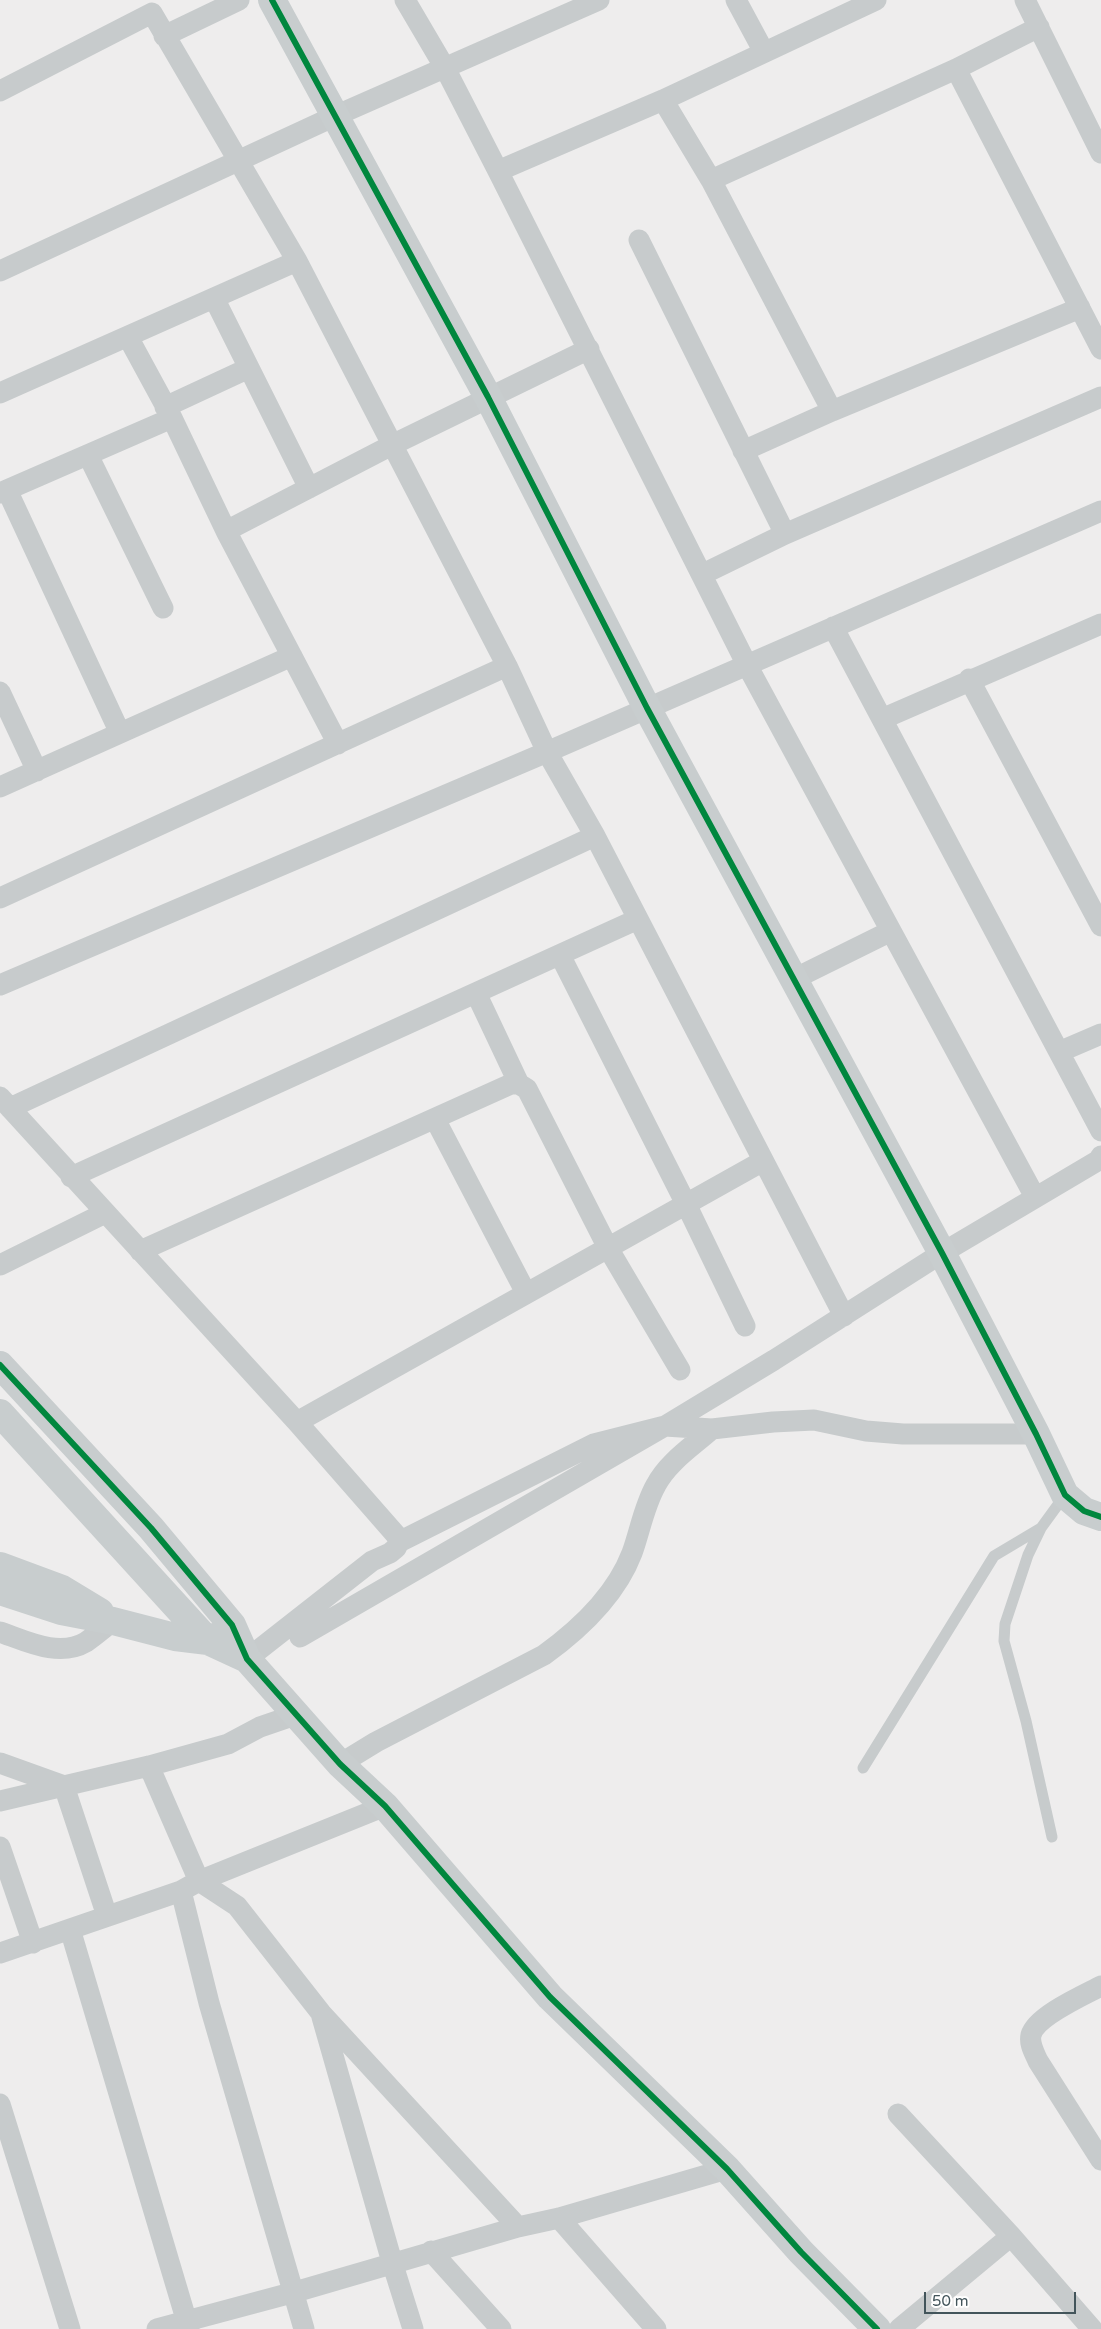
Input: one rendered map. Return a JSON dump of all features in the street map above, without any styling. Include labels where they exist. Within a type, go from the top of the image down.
[{"type":"street","points":[[164,36],[239,0]]},
{"type":"street","points":[[272,0],[488,397],[647,708],[942,1253],[1036,1434],[1065,1495],[1084,1511],[1101,1517]]},
{"type":"street","points":[[406,0],[445,68],[748,664],[1035,1197]]},
{"type":"street","points":[[0,271],[335,116],[599,0]]},
{"type":"street","points":[[736,0],[764,52]]},
{"type":"street","points":[[498,171],[663,100],[876,0]]},
{"type":"street","points":[[1025,0],[1101,153]]},
{"type":"street","points":[[0,90],[148,6],[296,261],[506,666],[547,752],[595,836],[844,1316]]},
{"type":"street","points":[[711,180],[956,70],[1038,27]]},
{"type":"street","points":[[956,70],[1101,349]]},
{"type":"street","points":[[663,100],[711,180],[832,411]]},
{"type":"street","points":[[639,240],[785,534]]},
{"type":"street","points":[[0,393],[296,261]]},
{"type":"street","points":[[214,298],[309,488]]},
{"type":"street","points":[[743,451],[832,411],[1080,308]]},
{"type":"street","points":[[128,337],[226,531],[338,744]]},
{"type":"street","points":[[226,531],[392,445],[589,349]]},
{"type":"street","points":[[120,733],[3,491],[88,455],[249,368]]},
{"type":"street","points":[[703,574],[785,534],[1101,397]]},
{"type":"street","points":[[88,455],[163,608]]},
{"type":"street","points":[[0,985],[547,752],[1101,511]]},
{"type":"street","points":[[882,719],[970,679],[1101,624]]},
{"type":"street","points":[[833,627],[1101,1131]]},
{"type":"street","points":[[0,787],[292,656]]},
{"type":"street","points":[[0,898],[506,666]]},
{"type":"street","points":[[970,679],[1101,926]]},
{"type":"street","points":[[0,692],[37,771]]},
{"type":"street","points":[[399,1542],[391,1527],[297,1422],[5,1103],[595,836]]},
{"type":"street","points":[[71,1176],[638,919]]},
{"type":"street","points":[[794,979],[891,931]]},
{"type":"street","points":[[560,955],[686,1204],[745,1326]]},
{"type":"street","points":[[476,993],[519,1084]]},
{"type":"street","points":[[1059,1052],[1101,1034]]},
{"type":"street","points":[[140,1251],[511,1084],[519,1084],[527,1089],[608,1248],[680,1370]]},
{"type":"street","points":[[435,1119],[526,1293]]},
{"type":"street","points":[[300,1637],[665,1426],[844,1316],[942,1253],[1099,1160],[1101,1156]]},
{"type":"street","points":[[297,1422],[764,1161]]},
{"type":"street","points":[[0,1265],[105,1213]]},
{"type":"street","points":[[0,1365],[151,1528],[232,1625],[247,1659],[340,1764],[385,1806],[550,1998],[727,2169],[801,2252],[877,2329]]},
{"type":"street","points":[[0,1413],[208,1641]]},
{"type":"street","points":[[247,1659],[372,1561],[390,1553],[399,1542],[594,1444],[665,1426],[712,1429],[773,1422],[814,1420],[866,1431],[903,1434],[1036,1434]]},
{"type":"street","points":[[340,1764],[376,1742],[544,1655],[566,1640],[609,1594],[622,1576],[655,1485],[666,1469],[712,1429]]},
{"type":"street","points":[[0,1566],[62,1589],[114,1621]]},
{"type":"street","points":[[0,1591],[61,1611],[114,1621],[175,1637],[208,1641],[247,1659]]},
{"type":"street","points":[[0,1632],[39,1646],[58,1649],[84,1643],[114,1621]]},
{"type":"street","points":[[208,1641],[232,1625]]},
{"type":"street","points":[[0,1801],[149,1766],[228,1744],[260,1727],[295,1715]]},
{"type":"street","points":[[0,1763],[64,1786]]},
{"type":"street","points":[[149,1766],[190,1886],[209,2003],[304,2329]]},
{"type":"street","points":[[64,1786],[107,1916]]},
{"type":"street","points":[[0,1953],[33,1943],[190,1886],[385,1806]]},
{"type":"street","points":[[0,1847],[33,1943]]},
{"type":"street","points":[[190,1886],[237,1906],[321,2013],[518,2226]]},
{"type":"street","points":[[70,1929],[188,2325]]},
{"type":"street","points":[[1101,1986],[1055,2011],[1040,2023],[1031,2033],[1030,2045],[1038,2061],[1101,2160]]},
{"type":"street","points":[[321,2013],[413,2329]]},
{"type":"street","points":[[0,2104],[70,2329]]},
{"type":"street","points":[[898,2114],[1011,2236],[1092,2329]]},
{"type":"street","points":[[157,2329],[188,2325],[392,2262],[518,2226],[559,2218],[727,2169]]},
{"type":"street","points":[[559,2218],[656,2329]]},
{"type":"street","points":[[899,2329],[1011,2236]]},
{"type":"street","points":[[431,2251],[502,2329]]},
{"type":"lane","points":[[1052,1837],[1026,1721],[1004,1641],[1006,1624],[1028,1555],[1041,1528],[1065,1495]]},
{"type":"lane","points":[[863,1768],[994,1556],[1041,1528]]},
{"type":"cycle path","points":[[272,0],[488,397],[647,708],[942,1253],[1036,1434],[1065,1495],[1084,1511],[1101,1517]]},
{"type":"cycle path","points":[[0,1365],[151,1528],[232,1625],[247,1659],[340,1764],[385,1806],[550,1997],[727,2169],[801,2252],[877,2329]]}]
